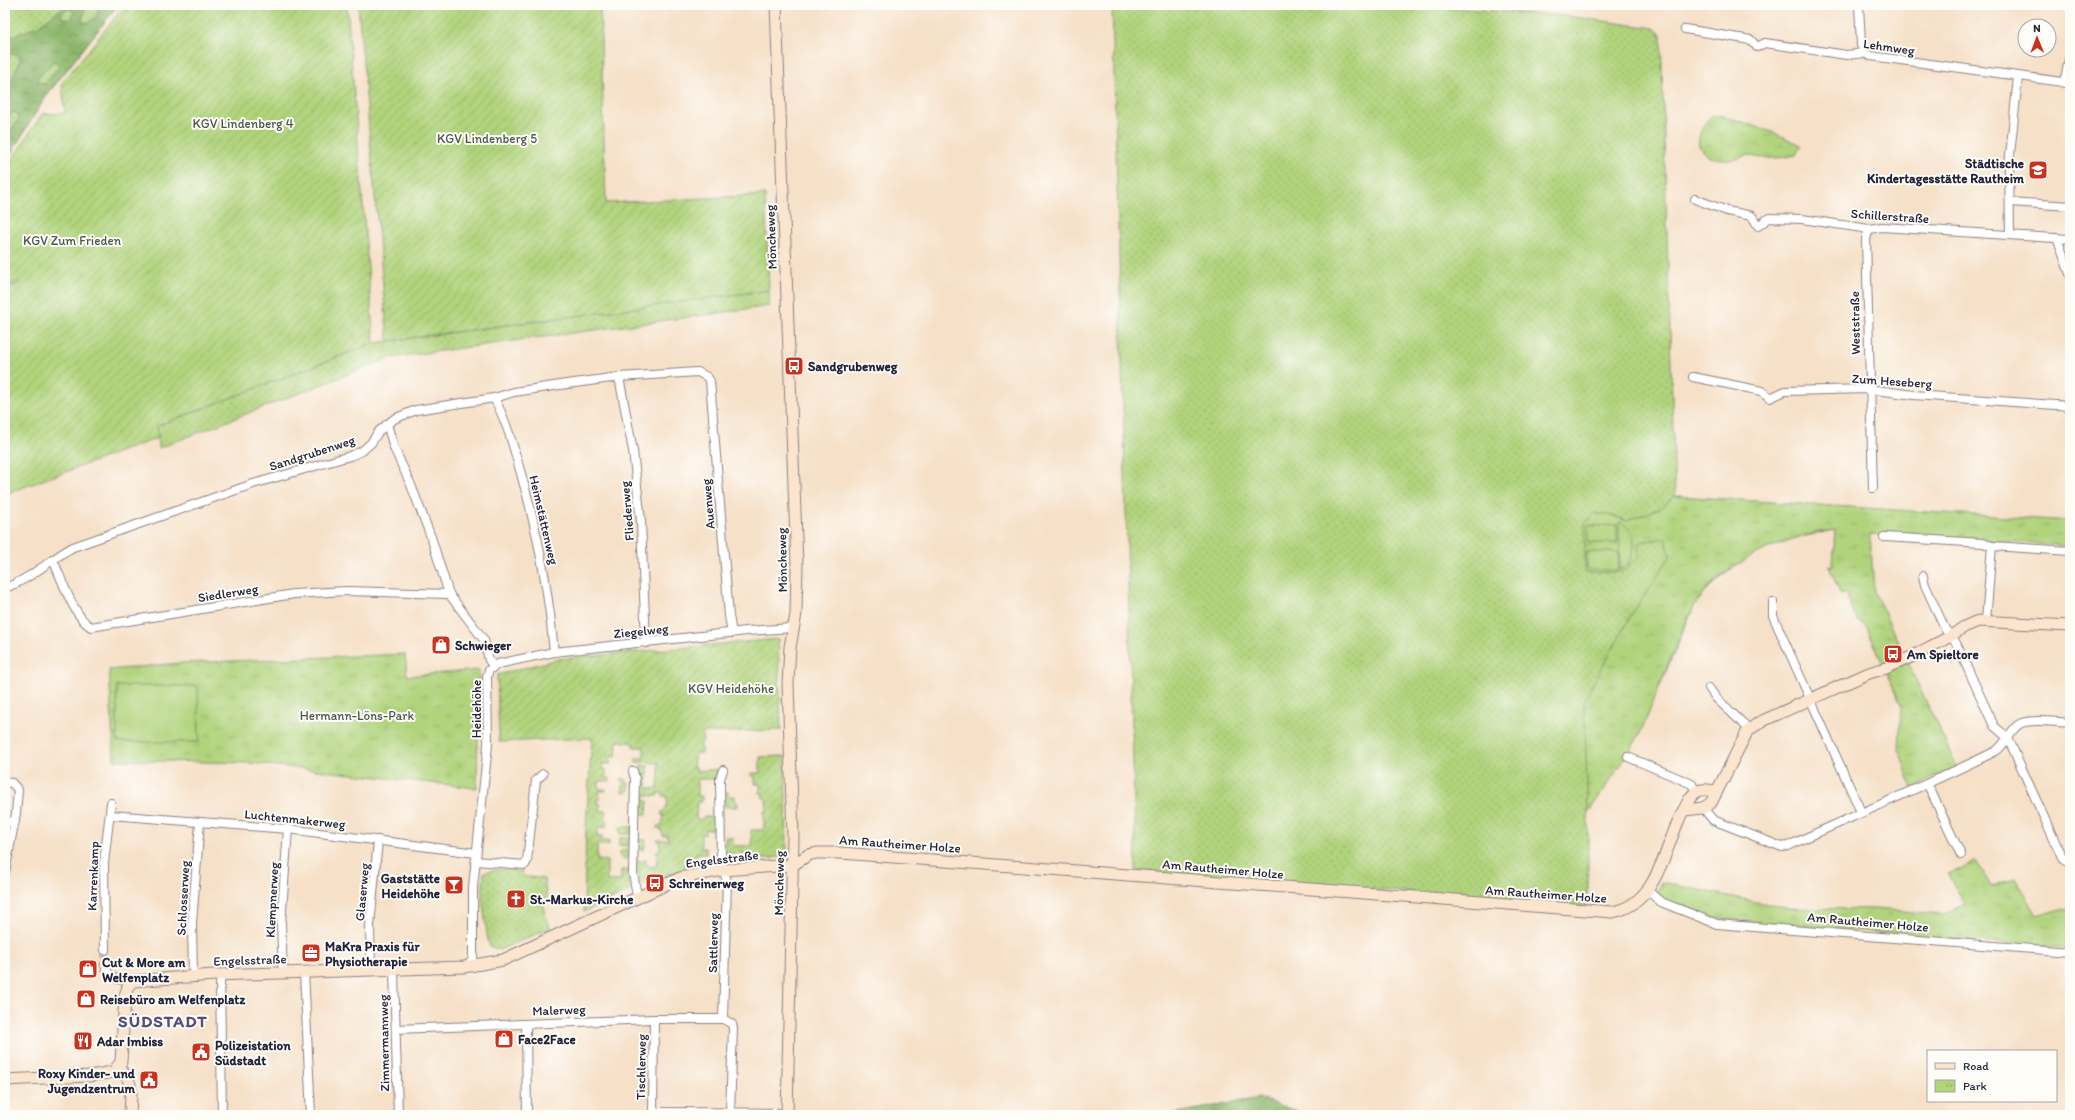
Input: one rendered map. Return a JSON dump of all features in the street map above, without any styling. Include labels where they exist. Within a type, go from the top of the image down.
[{"type":"street","name":"Möncheweg","points":[[776,5],[797,595],[788,683],[793,865],[787,1114]]},
{"type":"street","points":[[1859,5],[1861,45],[1864,52]]},
{"type":"street","name":"Lehmweg","points":[[1685,29],[1751,40],[1757,47],[1765,43],[1847,55],[1864,52],[1871,56],[2067,83]]},
{"type":"street","points":[[2067,83],[2070,55]]},
{"type":"street","points":[[2010,235],[2009,165],[2018,77]]},
{"type":"street","name":"Schillerstraße","points":[[1695,199],[1727,211],[1752,216],[1758,226],[1769,218],[1802,219],[1869,229],[1882,227],[2070,239]]},
{"type":"street","points":[[2010,202],[2070,206]]},
{"type":"street","name":"Weststraße","points":[[1869,229],[1866,246],[1873,488]]},
{"type":"street","points":[[2057,238],[2070,274]]},
{"type":"street","name":"Sandgrubenweg","points":[[5,588],[28,579],[73,547],[245,487],[350,456],[362,451],[387,424],[402,415],[416,410],[494,398],[514,392],[619,377],[690,372],[703,374]]},
{"type":"street","name":"Auenweg","points":[[703,374],[710,382],[729,616],[732,633]]},
{"type":"street","name":"Fliederweg","points":[[619,377],[633,451],[641,521],[646,643]]},
{"type":"street","name":"Zum Heseberg","points":[[1693,378],[1762,391],[1770,398],[1785,391],[1869,389],[1914,395],[2070,406]]},
{"type":"street","name":"Heimstättenweg","points":[[494,398],[510,436],[537,535],[545,576],[554,652]]},
{"type":"street","name":"Heidehöhe","points":[[387,424],[394,448],[411,485],[431,537],[449,594],[484,640],[489,660],[493,666],[489,670],[487,677],[488,745],[476,857],[472,918],[473,956],[472,961],[464,967]]},
{"type":"street","points":[[1884,537],[1983,543],[1992,546],[2070,551]]},
{"type":"street","points":[[1986,621],[1992,546]]},
{"type":"street","name":"Siedlerweg","points":[[53,560],[73,605],[84,622],[91,627],[300,594],[346,591],[449,594]]},
{"type":"street","points":[[1924,576],[1925,585],[1945,629],[1951,636],[1994,726],[2008,738],[2062,857],[2070,862]]},
{"type":"street","points":[[1774,602],[1773,616],[1861,812]]},
{"type":"street","points":[[1684,810],[1703,808],[1712,803],[1716,791],[1722,785],[1749,729],[1758,723],[1869,673],[1894,657],[1908,651],[1927,648],[1971,624],[1986,621],[2070,626]]},
{"type":"street","name":"Ziegelweg","points":[[493,666],[509,661],[554,652],[793,628]]},
{"type":"street","points":[[1709,688],[1716,698],[1749,729]]},
{"type":"street","points":[[1703,808],[1713,820],[1782,847],[1788,846],[1861,812],[1928,785],[1996,751],[2018,724],[2026,722],[2070,723]]},
{"type":"street","points":[[1628,757],[1692,784],[1696,792],[1708,790],[1716,791]]},
{"type":"street","name":"Sattlerweg","points":[[723,770],[720,786],[721,862],[727,880],[723,1019]]},
{"type":"street","points":[[633,771],[635,794],[633,873],[637,896]]},
{"type":"street","name":"Luchtenmakerweg","points":[[111,815],[288,829],[378,840],[525,865],[527,861],[536,780],[543,774]]},
{"type":"street","points":[[5,782],[12,783],[17,788],[18,804],[5,872]]},
{"type":"street","points":[[1928,785],[1961,855]]},
{"type":"street","name":"Am Rautheimer Holze","points":[[793,865],[808,856],[817,853],[841,853],[1600,913],[1623,910],[1631,907],[1648,891],[1658,873],[1678,821],[1696,792]]},
{"type":"street","name":"Karrenkamp","points":[[105,950],[104,863],[105,840],[111,815],[111,803]]},
{"type":"street","points":[[5,821],[15,822]]},
{"type":"street","name":"Schlosserweg","points":[[193,976],[192,923],[200,822]]},
{"type":"street","name":"Klempnerweg","points":[[283,973],[281,924],[288,829]]},
{"type":"street","name":"Glaserweg","points":[[371,970],[370,926],[378,840]]},
{"type":"street","name":"Engelsstraße","points":[[133,981],[220,974],[464,967],[503,960],[637,896],[680,878],[723,870],[793,865]]},
{"type":"street","name":"Am Rautheimer Holze","points":[[1648,891],[1661,902],[1716,924],[2070,952]]},
{"type":"street","points":[[106,964],[109,975],[115,979],[133,981]]},
{"type":"street","name":"Zimmermannweg","points":[[394,970],[398,1115]]},
{"type":"street","points":[[304,972],[310,1115]]},
{"type":"street","points":[[220,974],[222,1115]]},
{"type":"street","points":[[5,1080],[105,1075],[113,1072],[121,1062],[125,996],[128,986],[133,981]]},
{"type":"street","name":"Malerweg","points":[[396,1028],[654,1019],[723,1019]]},
{"type":"street","name":"Tischlerweg","points":[[653,1114],[654,1019]]},
{"type":"street","points":[[723,1019],[732,1024],[733,1028],[730,1113]]},
{"type":"street","points":[[526,1024],[527,1115]]},
{"type":"street","points":[[119,1066],[130,1084],[130,1115]]},
{"type":"street","points":[[653,1114],[787,1114]]},
{"type":"green space","points":[[5,5],[118,5],[46,96],[5,163]]},
{"type":"green space","points":[[66,5],[92,5],[85,9],[82,20],[84,23],[87,23],[97,15],[99,11],[95,5],[118,5],[46,96],[5,163],[5,95],[20,61],[20,55],[12,54],[5,56],[5,39],[38,26]],"holes":[[[67,9],[71,9],[74,13],[72,18],[69,20],[61,17],[61,14]],[[53,61],[59,63],[59,67],[45,84],[37,82],[39,77]],[[12,113],[17,113],[19,119],[13,128],[9,129],[6,127],[8,119]]]},
{"type":"green space","name":"KGV Lindenberg 4","points":[[186,5],[347,5],[374,343],[157,426],[158,438],[5,494],[5,286],[20,284],[20,282],[5,284],[5,170],[42,114],[65,113],[62,83],[121,10]]},
{"type":"green space","name":"KGV Lindenberg 5","points":[[358,5],[600,5],[606,203],[765,195],[769,290],[388,341]]},
{"type":"green space","points":[[1112,5],[1407,5],[1567,16],[1654,28],[1661,34],[1675,496],[1861,508],[1835,530],[1791,539],[1763,550],[1740,562],[1714,583],[1695,604],[1640,732],[1588,813],[1588,907],[1136,870]]},
{"type":"green space","points":[[1724,116],[1772,132],[1801,145],[1796,155],[1784,157],[1758,158],[1747,154],[1739,159],[1709,157],[1699,146],[1701,130],[1711,117]]},
{"type":"green space","points":[[769,290],[770,306],[389,358],[159,448],[157,426],[374,343]]},
{"type":"green space","points":[[1675,496],[2070,521],[2070,546],[1870,534],[1874,591],[1957,767],[1912,788],[1899,750],[1901,705],[1866,626],[1857,620],[1845,593],[1841,595],[1829,567],[1833,565],[1835,530],[1797,538],[1777,545],[1738,564],[1706,590],[1695,605],[1673,652],[1636,741],[1588,813],[1584,700],[1630,617],[1670,557],[1666,538],[1639,542],[1638,557],[1622,572],[1585,573],[1585,523],[1594,513],[1613,516],[1627,521],[1660,508]]},
{"type":"green space","points":[[1619,522],[1631,531],[1634,545],[1633,553],[1630,559],[1620,570]]},
{"type":"green space","points":[[1617,525],[1617,543],[1588,543],[1588,526]]},
{"type":"green space","points":[[1587,552],[1618,552],[1619,570],[1587,570]]},
{"type":"green space","name":"KGV Heidehöhe","points":[[778,639],[781,730],[702,733],[703,741],[700,745],[702,753],[695,753],[693,767],[696,767],[697,771],[717,769],[717,779],[697,779],[697,796],[702,796],[702,802],[697,802],[696,818],[702,820],[703,817],[711,817],[712,812],[717,811],[717,838],[715,838],[715,829],[705,829],[705,834],[701,834],[701,848],[706,848],[706,854],[696,853],[696,860],[703,862],[718,860],[718,864],[682,871],[641,885],[637,860],[640,860],[640,863],[643,863],[643,860],[646,860],[647,866],[656,867],[657,851],[660,850],[660,841],[657,840],[668,840],[668,836],[663,836],[661,829],[657,828],[657,826],[662,826],[664,815],[661,815],[667,805],[667,796],[663,796],[663,793],[658,793],[658,796],[639,795],[641,765],[648,766],[647,788],[658,789],[659,763],[636,762],[636,758],[644,758],[644,747],[634,747],[634,743],[617,741],[616,757],[608,757],[611,764],[602,764],[602,769],[606,769],[606,778],[610,778],[610,781],[599,781],[599,789],[606,789],[606,791],[599,791],[600,799],[597,799],[597,803],[600,803],[600,811],[606,811],[605,821],[608,821],[606,827],[598,827],[597,837],[602,837],[602,841],[609,841],[609,845],[597,845],[597,860],[607,861],[607,881],[621,881],[621,870],[629,870],[629,884],[631,890],[584,912],[586,826],[592,738],[499,742],[497,675],[558,659]]},
{"type":"green space","name":"Hermann-Löns-Park","points":[[405,654],[407,676],[479,670],[477,788],[251,763],[114,760],[109,670],[180,663]]},
{"type":"green space","points":[[117,686],[198,686],[199,742],[117,742]]},
{"type":"green space","points":[[785,756],[787,852],[782,857],[744,861],[744,853],[725,853],[725,837],[732,837],[734,846],[752,846],[751,830],[764,830],[764,811],[767,811],[766,798],[763,798],[762,793],[760,793],[760,784],[755,784],[755,776],[751,776],[751,773],[760,773],[760,757]]},
{"type":"green space","points":[[621,778],[625,779],[630,786],[627,792],[622,792],[624,781],[621,781]]},
{"type":"green space","points":[[725,792],[728,792],[728,796],[735,796],[738,807],[725,807]]},
{"type":"green space","points":[[640,798],[645,798],[645,801],[648,801],[647,814],[639,814]]},
{"type":"green space","points":[[620,827],[632,827],[631,834],[620,834]]},
{"type":"green space","points":[[620,838],[631,838],[631,846],[619,845]]},
{"type":"green space","points":[[638,839],[646,840],[644,850],[638,850]]},
{"type":"green space","points":[[623,849],[627,849],[630,854],[627,859],[623,859],[620,856],[620,852]]},
{"type":"green space","points":[[1976,861],[1992,887],[2015,877],[2037,915],[2060,908],[2070,909],[2070,949],[1711,918],[1664,900],[1657,892],[1661,882],[1786,908],[1874,909],[1945,914],[1965,904],[1948,875]]},
{"type":"green space","points":[[502,869],[522,871],[522,876],[544,879],[547,898],[541,900],[550,928],[499,950],[490,946],[488,941],[482,897],[484,872]]},
{"type":"green space","points":[[1259,1098],[1307,1115],[1165,1115]]},
{"type":"tunnel","points":[[105,950],[105,964]]},
{"type":"place","name":"Städtische Kindertagesstätte Rautheim","points":[[2038,170]]},
{"type":"place","name":"Sandgrubenweg","points":[[794,366]]},
{"type":"place","name":"Schwieger","points":[[441,645]]},
{"type":"place","name":"Am Spieltore","points":[[1893,654]]},
{"type":"place","name":"Schreinerweg","points":[[655,883]]},
{"type":"place","name":"Gaststätte Heidehöhe","points":[[454,885]]},
{"type":"place","name":"St.-Markus-Kirche","points":[[516,899]]},
{"type":"place","name":"MaKra Praxis für Physiotherapie","points":[[311,953]]},
{"type":"place","name":"Cut & More am Welfenplatz","points":[[88,969]]},
{"type":"place","name":"Reisebüro am Welfenplatz","points":[[86,999]]},
{"type":"place","name":"Face2Face","points":[[504,1039]]},
{"type":"place","name":"Adar Imbiss","points":[[83,1041]]},
{"type":"place","name":"Polizeistation Südstadt","points":[[201,1052]]},
{"type":"place","name":"Roxy Kinder- und Jugendzentrum","points":[[149,1080]]},
{"type":"district","name":"SÜDSTADT","points":[[163,1021]]},
{"type":"park label","name":"KGV Zum Frieden","points":[[72,240]]}]
